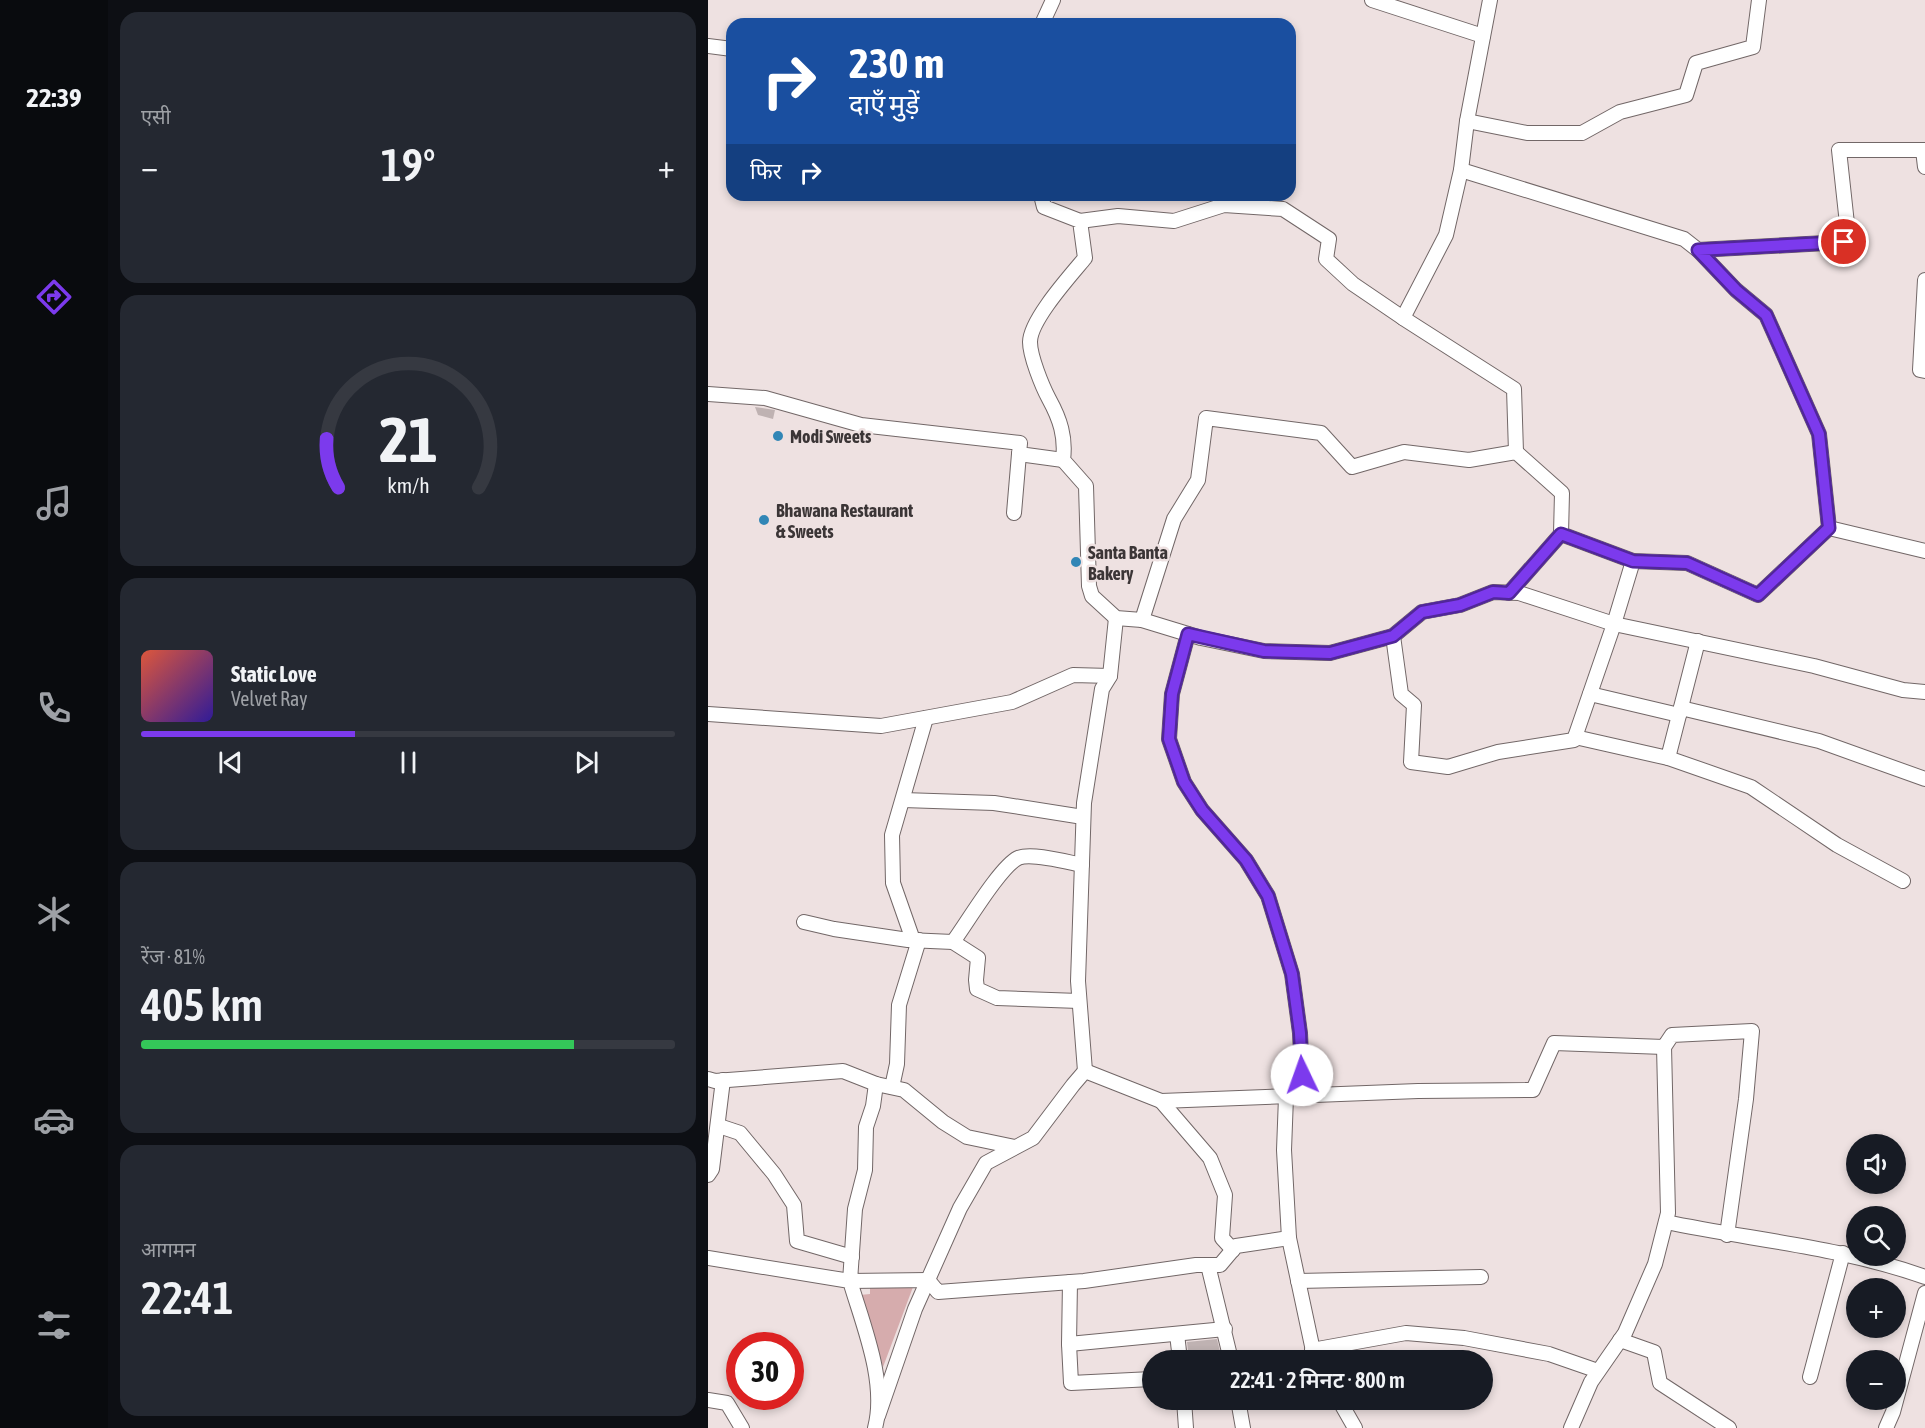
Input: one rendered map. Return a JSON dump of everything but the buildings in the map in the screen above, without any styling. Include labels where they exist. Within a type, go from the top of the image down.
[{"type":"street","points":[[1045,18],[1053,0]]},
{"type":"street","points":[[1372,0],[1484,36]]},
{"type":"street","points":[[1403,318],[1446,235],[1461,170],[1467,121],[1490,0]]},
{"type":"street","points":[[1467,121],[1527,133],[1582,133],[1620,112],[1686,95],[1696,63],[1753,47],[1759,0]]},
{"type":"street","points":[[708,46],[726,48]]},
{"type":"street","points":[[1698,250],[1844,242],[1848,233],[1839,150],[1924,150],[1925,167]]},
{"type":"street","points":[[1461,170],[1683,239],[1698,250],[1736,290],[1766,315],[1819,434],[1829,528]]},
{"type":"street","points":[[1042,201],[1044,207],[1080,221],[1118,216],[1174,221],[1224,205],[1282,209],[1329,239],[1326,258],[1353,284],[1514,389],[1516,452],[1562,493],[1561,534],[1509,593]]},
{"type":"street","points":[[1063,460],[1065,443],[1057,413],[1041,384],[1030,341],[1042,310],[1085,258],[1080,221]]},
{"type":"street","points":[[1925,280],[1920,370],[1925,371]]},
{"type":"street","points":[[708,394],[765,398],[861,425],[1020,443],[1014,513]]},
{"type":"street","points":[[1142,620],[1174,519],[1198,480],[1206,418],[1321,433],[1352,467],[1404,452],[1469,460],[1516,452]]},
{"type":"street","points":[[1019,454],[1063,460],[1086,486],[1089,586],[1092,596],[1116,618],[1142,620],[1188,634],[1264,651],[1330,653],[1393,636],[1422,612],[1460,605],[1493,592],[1509,593],[1529,596],[1614,624],[1814,666],[1903,690],[1925,692]]},
{"type":"street","points":[[1829,528],[1925,551]]},
{"type":"street","points":[[1561,534],[1633,561],[1687,563],[1758,595],[1829,528]]},
{"type":"street","points":[[1393,636],[1401,694],[1414,705],[1411,762],[1448,767],[1498,752],[1574,740],[1633,561]]},
{"type":"street","points":[[877,1422],[915,1308],[960,1208],[986,1163],[1033,1138],[1085,1071],[1078,981],[1083,817],[1102,689],[1110,675],[1116,618]]},
{"type":"street","points":[[1188,634],[1172,694],[1169,739],[1184,782],[1196,800],[1246,860],[1268,896],[1292,974],[1300,1033],[1303,1096]]},
{"type":"street","points":[[1668,758],[1698,641]]},
{"type":"street","points":[[708,714],[881,726],[1012,702],[1073,675],[1110,675]]},
{"type":"street","points":[[1590,694],[1819,741],[1925,778]]},
{"type":"street","points":[[892,1087],[897,1064],[899,1005],[916,940],[893,883],[892,835],[926,718]]},
{"type":"street","points":[[1575,737],[1668,758],[1751,787],[1837,844],[1903,881]]},
{"type":"street","points":[[903,800],[994,803],[1083,817]]},
{"type":"street","points":[[953,942],[1005,869],[1019,858],[1034,857],[1082,865]]},
{"type":"street","points":[[804,922],[834,929],[916,940],[953,942],[978,958],[977,989],[997,999],[1079,1001]]},
{"type":"street","points":[[1571,1428],[1591,1382],[1625,1333],[1655,1264],[1666,1222],[1668,1213],[1664,1047],[1672,1035],[1752,1031],[1746,1098],[1727,1235]]},
{"type":"street","points":[[1085,1071],[1161,1101],[1418,1091],[1533,1090],[1554,1043],[1664,1047]]},
{"type":"street","points":[[708,1079],[723,1080],[843,1071],[876,1084],[904,1090],[943,1122],[967,1137],[1016,1147]]},
{"type":"street","points":[[708,1175],[712,1169],[719,1126],[723,1080]]},
{"type":"street","points":[[876,1084],[873,1106],[866,1127],[865,1170],[855,1209],[850,1281],[878,1382],[877,1422]]},
{"type":"street","points":[[1286,1097],[1284,1150],[1289,1238],[1313,1350]]},
{"type":"street","points":[[1161,1101],[1210,1158],[1225,1195],[1222,1238],[1233,1250]]},
{"type":"street","points":[[719,1126],[740,1132],[774,1173],[794,1205],[797,1241],[852,1257]]},
{"type":"street","points":[[1666,1222],[1727,1235],[1843,1253],[1892,1265],[1925,1277]]},
{"type":"street","points":[[928,1280],[938,1292],[1070,1282],[1196,1265],[1220,1265],[1236,1246],[1289,1238]]},
{"type":"street","points":[[1810,1377],[1843,1253]]},
{"type":"street","points":[[708,1258],[850,1281],[928,1280]]},
{"type":"street","points":[[1208,1265],[1229,1350]]},
{"type":"street","points":[[1298,1281],[1481,1277]]},
{"type":"street","points":[[1070,1282],[1068,1344],[1071,1383],[1142,1379]]},
{"type":"street","points":[[1886,1428],[1893,1412],[1925,1293]]},
{"type":"street","points":[[1068,1344],[1225,1329]]},
{"type":"street","points":[[1335,1350],[1406,1333],[1464,1338],[1549,1354],[1598,1371]]},
{"type":"street","points":[[1177,1334],[1179,1350]]},
{"type":"street","points":[[1620,1340],[1654,1352],[1660,1383],[1729,1428]]},
{"type":"street","points":[[708,1400],[727,1403],[742,1428]]},
{"type":"street","points":[[1185,1410],[1186,1428]]},
{"type":"street","points":[[1240,1410],[1243,1428]]},
{"type":"street","points":[[1344,1410],[1355,1428]]},
{"type":"shaded area","points":[[870,1284],[913,1287],[883,1367],[860,1295],[870,1294]]},
{"type":"place","name":"Modi Sweets","points":[[778,436]]},
{"type":"place","name":"Bhawana Restaurant & Sweets","points":[[764,520]]},
{"type":"place","name":"Santa Banta Bakery","points":[[1076,562]]},
{"type":"route","points":[[1302,1075],[1300,1033],[1292,974],[1268,896],[1246,860],[1202,810],[1184,782],[1169,739],[1172,694],[1188,634],[1264,651],[1330,653],[1393,636],[1422,612],[1460,605],[1493,592],[1509,593],[1561,534],[1633,561],[1687,563],[1758,595],[1829,528],[1819,434],[1766,315],[1736,290],[1698,250],[1844,242]]}]
